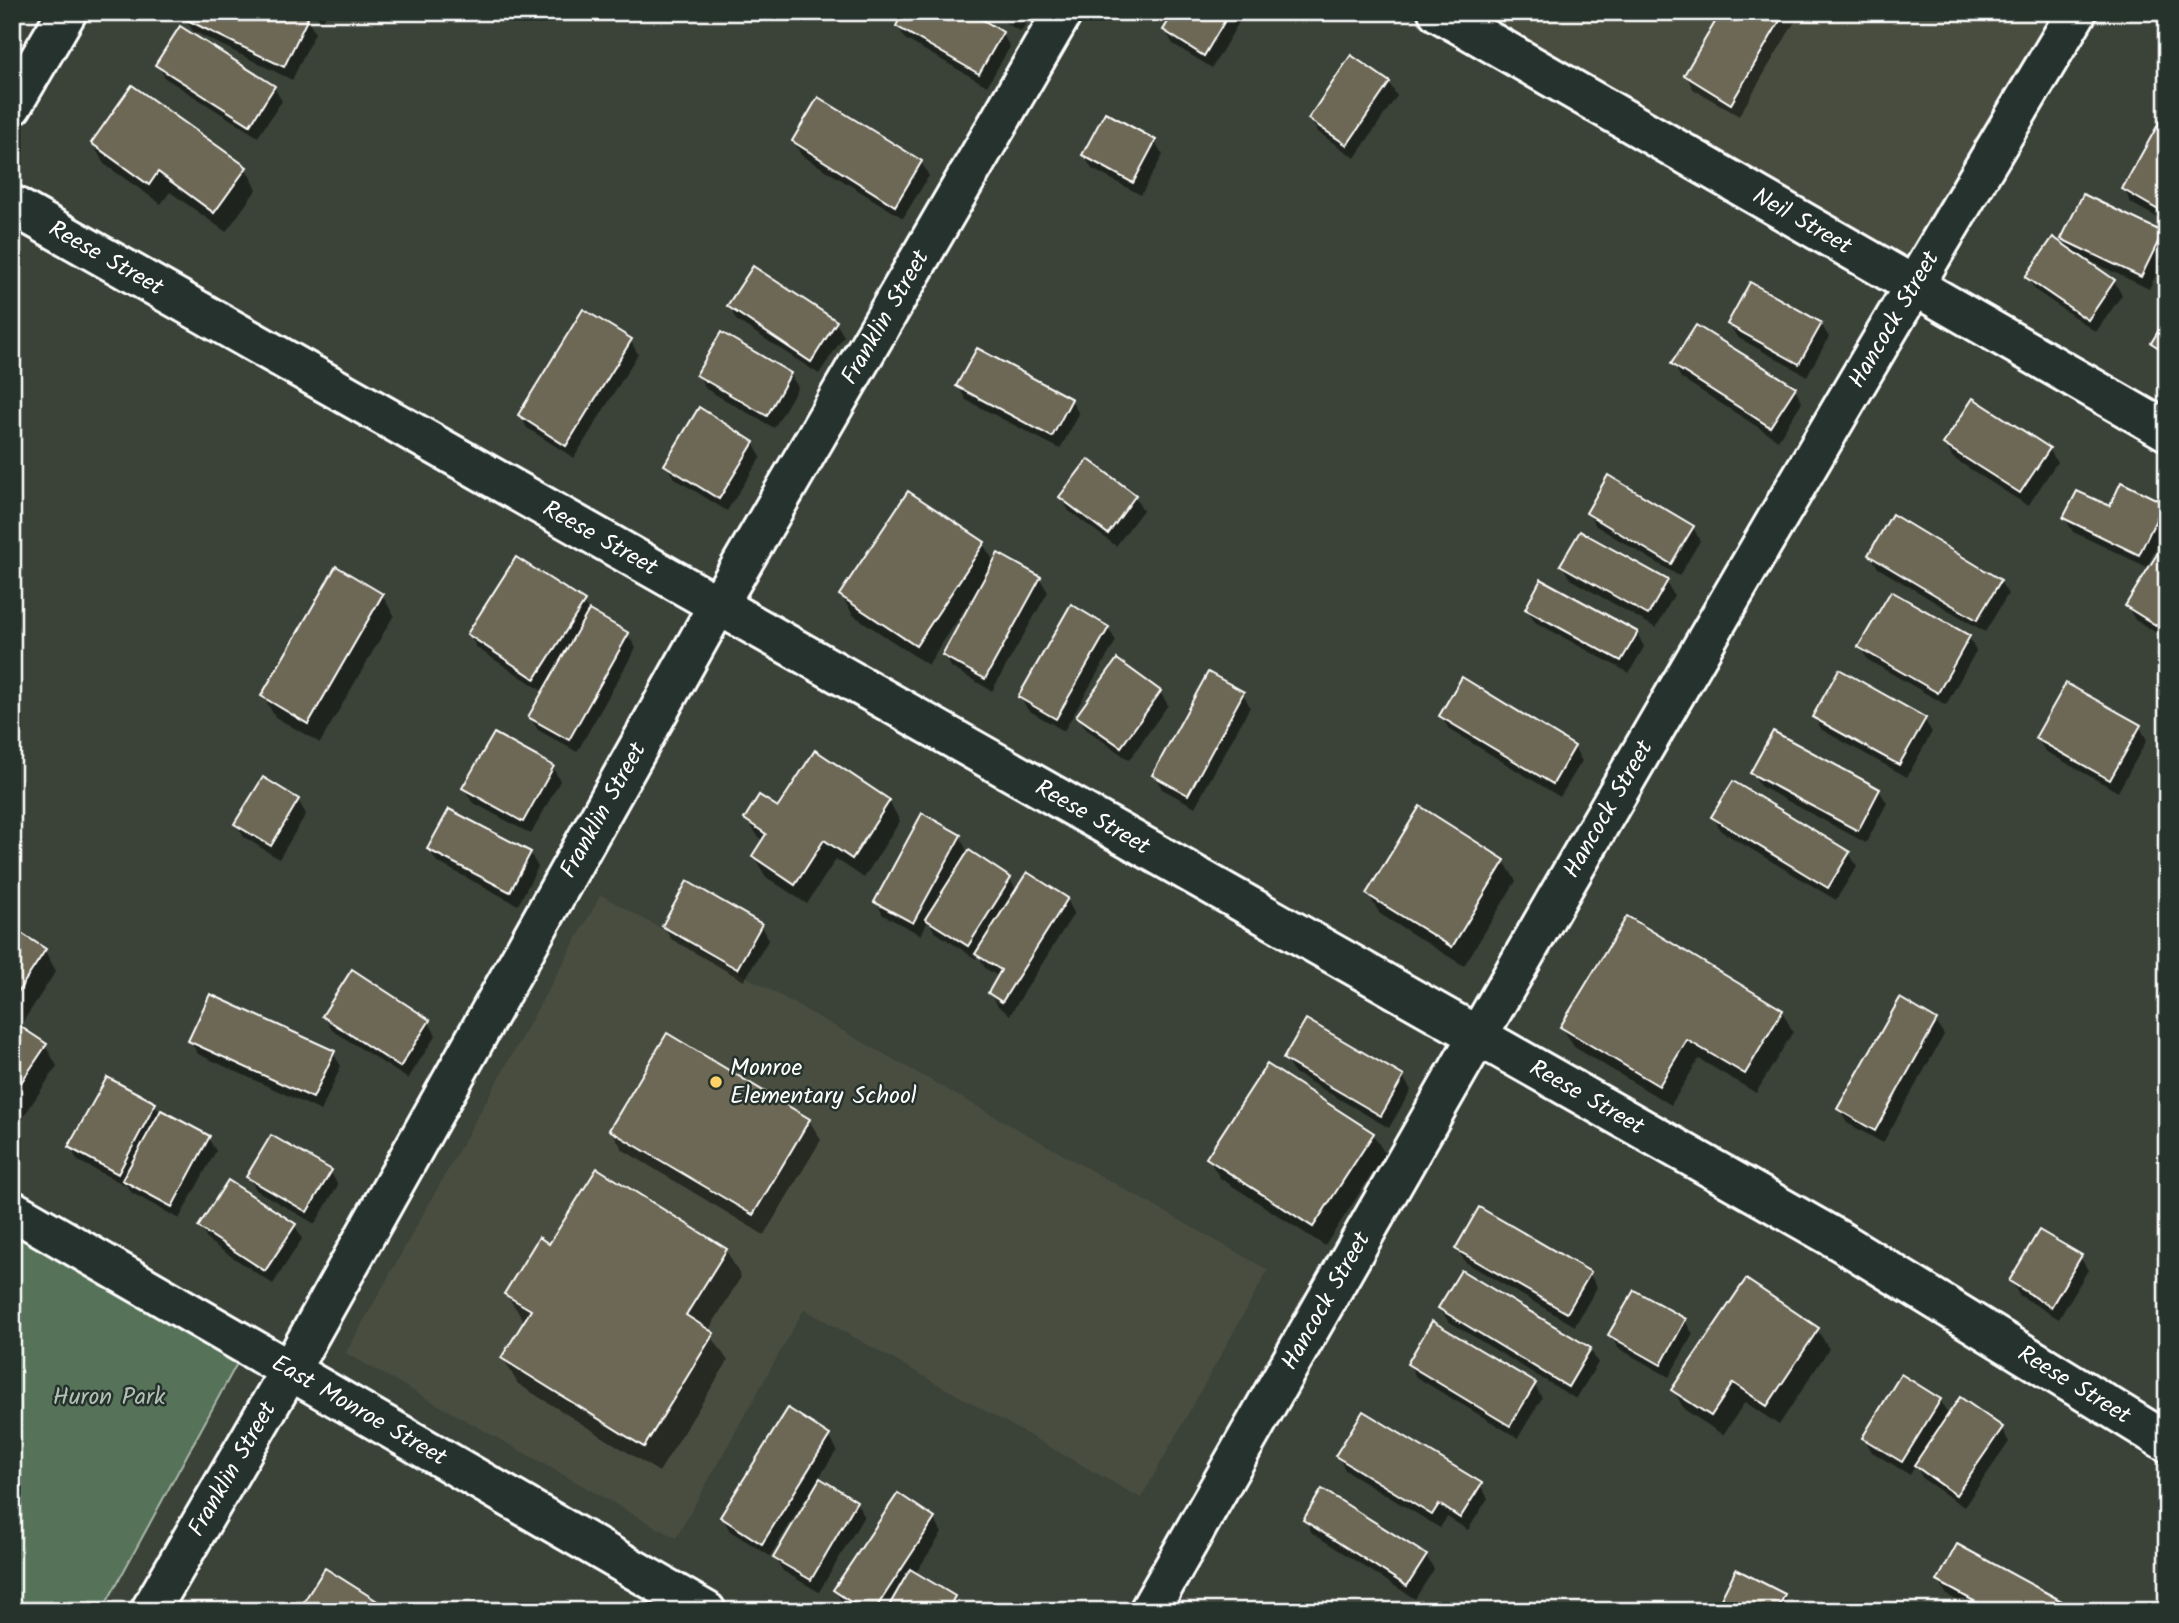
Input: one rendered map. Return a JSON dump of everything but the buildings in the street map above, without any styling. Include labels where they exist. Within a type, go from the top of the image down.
[{"type":"street","points":[[12,106],[66,12]]},
{"type":"street","name":"Franklin Street","points":[[150,1611],[290,1370],[718,605],[1063,12]]},
{"type":"street","name":"Neil Street","points":[[1438,12],[2167,432]]},
{"type":"street","name":"Hancock Street","points":[[1149,1611],[1477,1035],[1914,284],[2077,12]]},
{"type":"street","name":"Reese Street","points":[[12,205],[1840,1241],[2167,1442]]},
{"type":"street","name":"East Monroe Street","points":[[12,1210],[706,1611]]},
{"type":"shaded area","points":[[1438,12],[2077,12],[1914,284]]},
{"type":"shaded area","name":"Monroe Elementary School","points":[[601,895],[1268,1270],[1141,1498],[804,1309],[676,1538],[346,1353]]},
{"type":"green space","name":"Huron Park","points":[[12,1232],[240,1358],[102,1611],[12,1611]]},
{"type":"place","name":"Monroe Elementary School","points":[[716,1082]]}]
